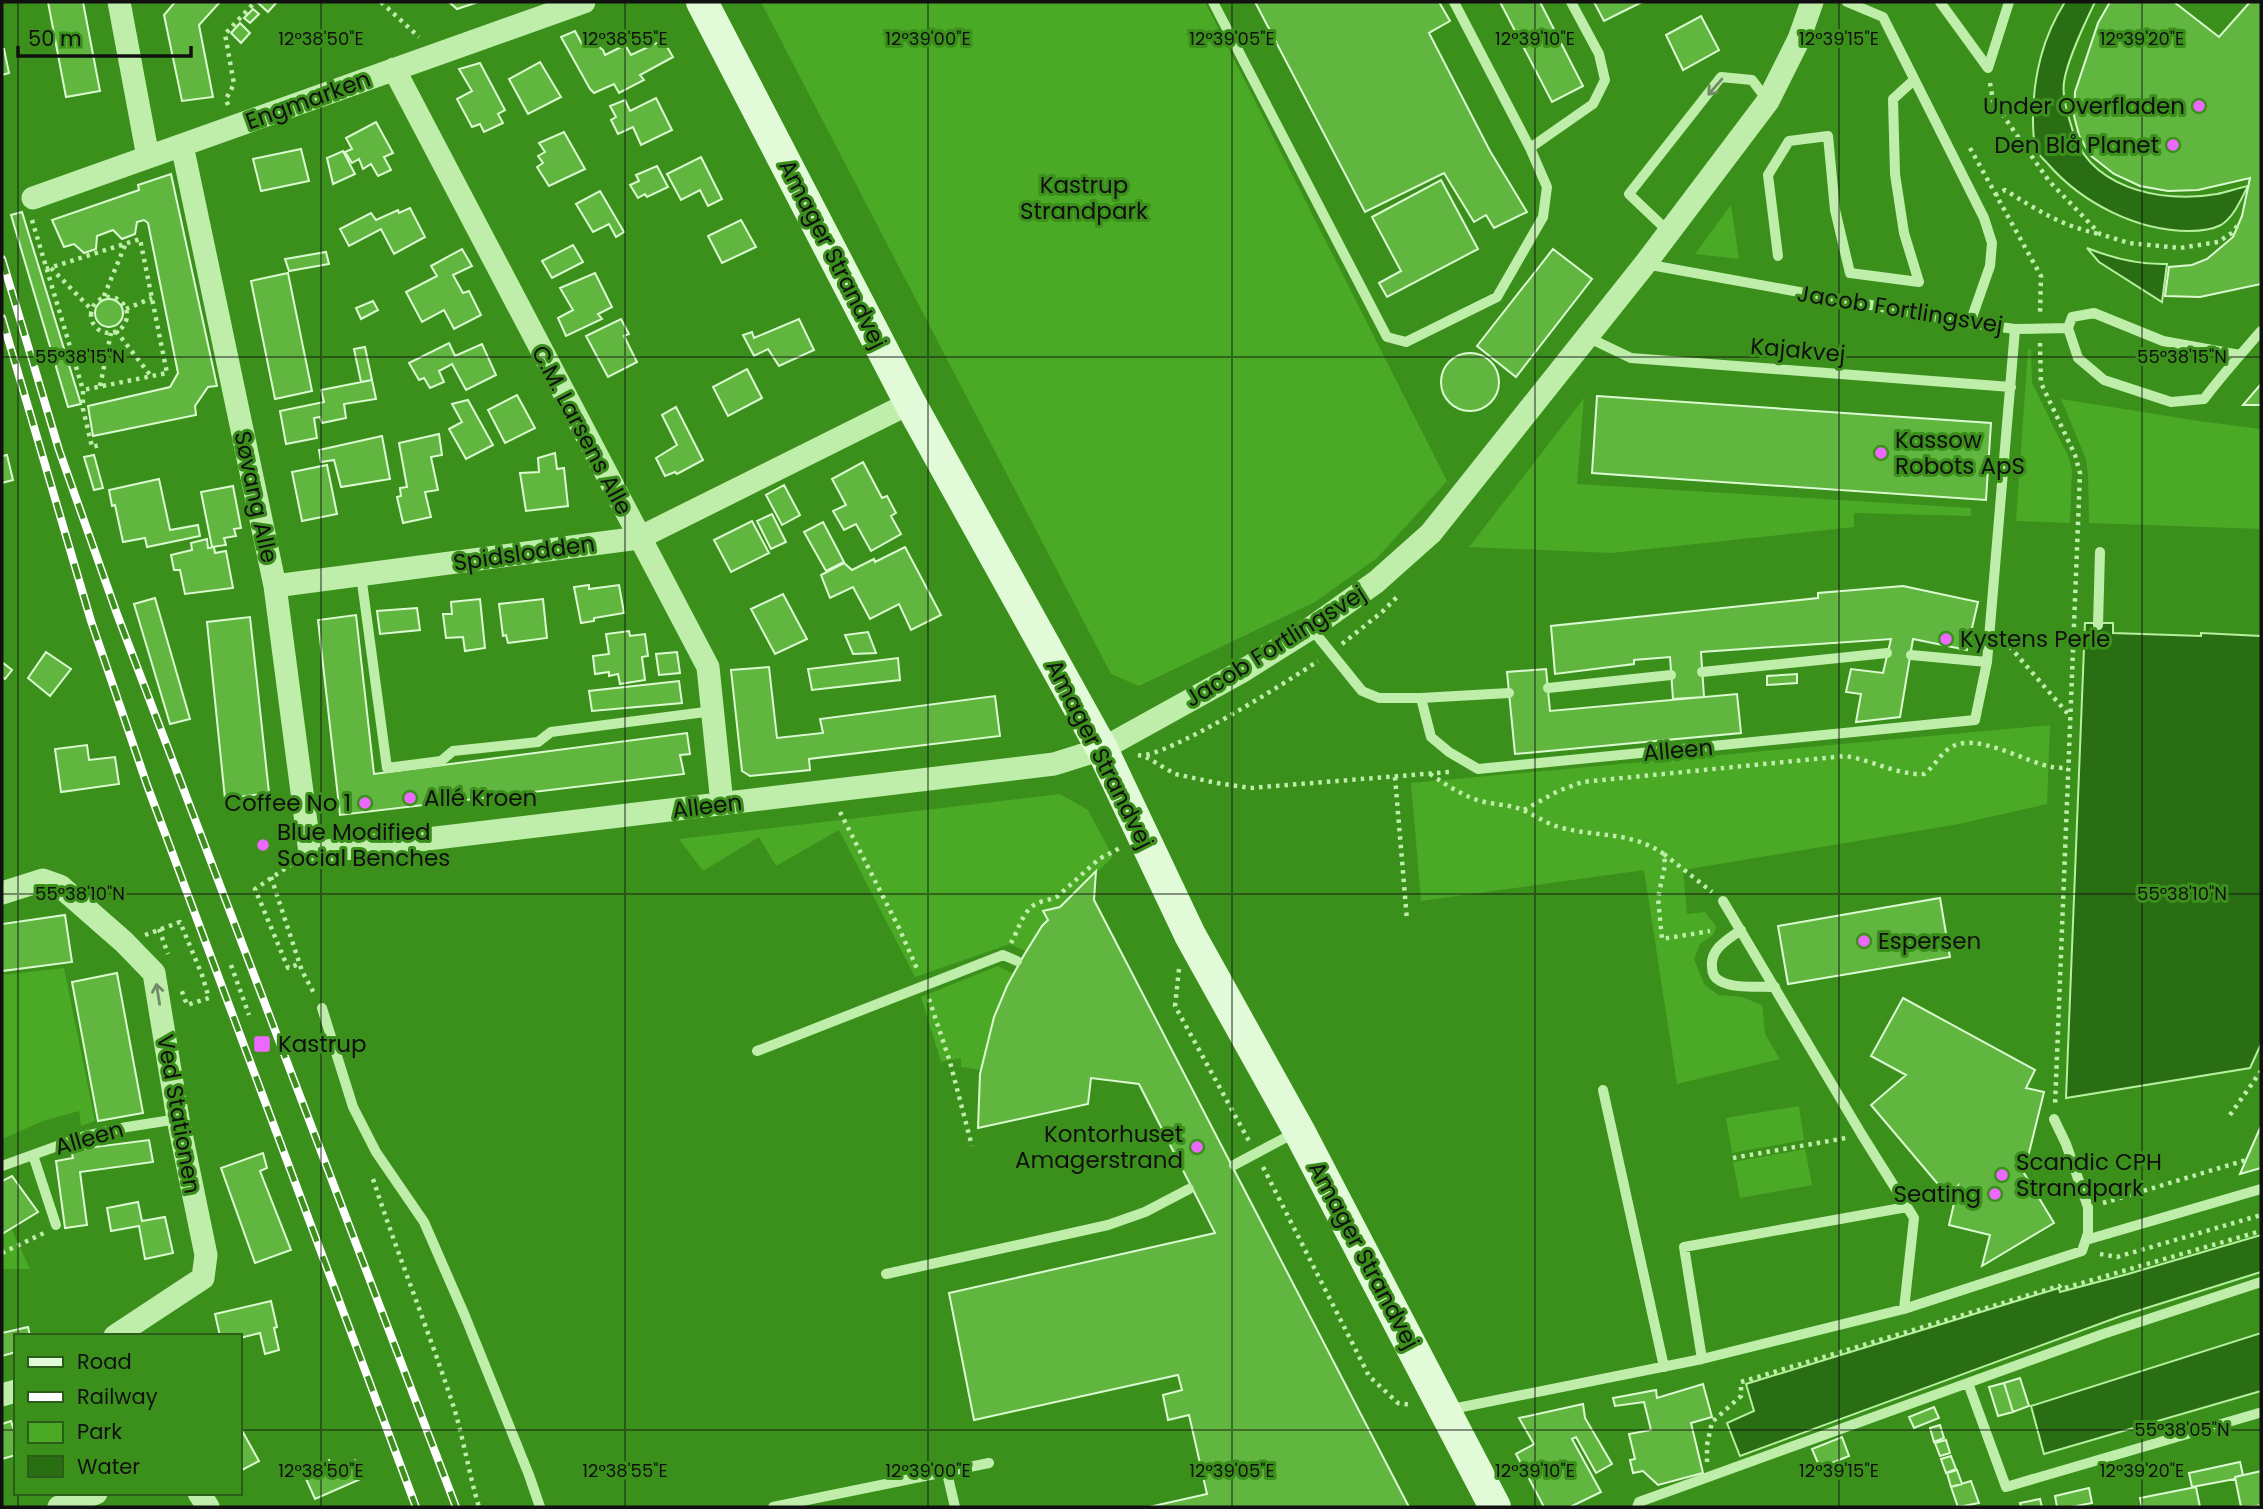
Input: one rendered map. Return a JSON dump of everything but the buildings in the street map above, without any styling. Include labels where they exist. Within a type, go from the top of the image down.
[{"type":"street","points":[[118,2],[148,157]]},
{"type":"street","name":"Engmarken","points":[[33,198],[584,2]]},
{"type":"street","name":"Amager Strandvej","points":[[702,2],[910,403],[1102,749],[1190,935],[1299,1131],[1495,1507]]},
{"type":"street","name":"Jacob Fortlingsvej","points":[[1102,749],[1241,672],[1311,628],[1376,582],[1431,533],[1645,264],[1768,101],[1798,39],[1812,2]]},
{"type":"street","name":"C.M. Larsens Alle","points":[[394,69],[708,667],[722,804]]},
{"type":"street","name":"Søvang Alle","points":[[182,145],[275,586],[310,853]]},
{"type":"street","name":"Spidslodden","points":[[275,586],[639,538],[910,403]]},
{"type":"street","name":"Alleen","points":[[310,853],[1054,764],[1102,749]]},
{"type":"street","name":"Ved Stationen","points":[[2,893],[44,880],[60,887],[124,942],[154,973],[178,1119],[206,1255],[203,1278],[118,1334]]},
{"type":"street","points":[[59,1507],[91,1495]]},
{"type":"lane","points":[[1213,2],[1387,337],[1406,342],[1497,297],[1543,217],[1546,187],[1530,148],[1454,2]]},
{"type":"lane","points":[[1530,148],[1593,104],[1605,80],[1600,54],[1570,2]]},
{"type":"lane","points":[[1847,2],[1883,17],[1984,218],[1992,243],[1990,266],[1970,323]]},
{"type":"lane","points":[[1940,2],[1987,68]]},
{"type":"lane","points":[[1987,68],[2009,2]]},
{"type":"lane","points":[[1669,232],[1629,194],[1721,78],[1752,80],[1768,101]]},
{"type":"lane","points":[[1778,256],[1768,175],[1789,141],[1828,136],[1835,210],[1850,273],[1919,282],[1904,233],[1895,174],[1893,99],[1914,80]]},
{"type":"lane","name":"Jacob Fortlingsvej","points":[[1645,264],[2015,329],[1987,662],[1975,720]]},
{"type":"lane","points":[[2240,355],[2164,341],[2094,313],[2072,317],[2068,328],[2078,358],[2104,380],[2171,402],[2204,399],[2261,331]]},
{"type":"lane","points":[[2015,329],[2068,328]]},
{"type":"lane","name":"Kajakvej","points":[[1587,338],[1631,358],[2011,387]]},
{"type":"lane","points":[[2098,625],[2100,552]]},
{"type":"lane","points":[[361,575],[387,768],[441,761],[453,751],[538,742],[551,732],[713,712]]},
{"type":"lane","points":[[1311,628],[1362,691],[1379,698],[1509,692]]},
{"type":"lane","points":[[1702,672],[1887,653]]},
{"type":"lane","points":[[1911,655],[1987,662]]},
{"type":"lane","points":[[1548,688],[1671,675]]},
{"type":"lane","points":[[1421,698],[1431,737],[1449,752],[1478,769]]},
{"type":"lane","name":"Alleen","points":[[1478,769],[1975,720]]},
{"type":"lane","points":[[1723,901],[1914,1218],[1904,1309]]},
{"type":"lane","points":[[1740,928],[1720,945],[1711,958],[1712,973],[1719,981],[1734,985],[1775,987]]},
{"type":"lane","points":[[757,1051],[1003,955],[1017,961]]},
{"type":"lane","points":[[322,1008],[353,1107],[376,1152],[424,1222],[466,1316],[540,1507]]},
{"type":"lane","points":[[1603,1090],[1664,1367]]},
{"type":"lane","name":"Alleen","points":[[2,1166],[85,1136],[178,1119]]},
{"type":"lane","points":[[2054,1119],[2066,1144],[2088,1207],[2088,1233],[2084,1246]]},
{"type":"lane","points":[[1234,1165],[1299,1131]]},
{"type":"lane","points":[[33,1155],[56,1224]]},
{"type":"lane","points":[[886,1274],[1108,1225],[1145,1212],[1189,1189]]},
{"type":"lane","points":[[1446,1410],[1702,1359],[1904,1309],[2084,1246],[2261,1189]]},
{"type":"lane","points":[[1702,1359],[1684,1247],[1907,1207]]},
{"type":"lane","points":[[1637,1507],[1639,1502],[2103,1334],[2261,1282]]},
{"type":"lane","points":[[1968,1383],[2006,1487],[2259,1413]]},
{"type":"lane","points":[[774,1507],[989,1463]]},
{"type":"lane","points":[[947,1473],[955,1507]]},
{"type":"path","points":[[233,127],[226,99],[234,84],[225,34],[255,2]]},
{"type":"path","points":[[381,2],[423,40],[432,56]]},
{"type":"path","points":[[1987,68],[1993,101],[2049,181],[2100,234]]},
{"type":"path","points":[[1969,146],[2041,276],[2041,383],[2075,455],[2080,473],[2054,1119]]},
{"type":"path","points":[[1995,195],[2005,190],[2075,229],[2129,243],[2180,248],[2218,242],[2232,233],[2238,225]]},
{"type":"path","points":[[33,198],[32,222],[83,390],[83,409],[92,447],[100,445]]},
{"type":"path","points":[[48,268],[140,239],[167,373],[83,390]]},
{"type":"path","points":[[104,297],[127,243]]},
{"type":"path","points":[[48,268],[91,309]]},
{"type":"path","points":[[100,386],[114,332],[125,323],[126,309],[116,297],[104,297],[98,299],[91,309],[90,315],[95,326],[105,332],[114,332],[151,376]]},
{"type":"path","points":[[126,309],[152,299]]},
{"type":"path","points":[[1990,623],[2070,716]]},
{"type":"path","points":[[1524,810],[1558,791],[1582,782],[1845,756],[1903,773],[1924,774],[1932,768],[1940,755],[1954,746],[1971,743],[1999,749],[2050,767],[2068,768]]},
{"type":"path","points":[[1145,756],[1175,774],[1250,788],[1478,769]]},
{"type":"path","points":[[1430,774],[1451,788],[1478,800],[1524,810],[1561,828],[1629,837],[1664,854],[1723,901]]},
{"type":"path","points":[[1395,777],[1407,920]]},
{"type":"path","points":[[837,790],[841,813],[899,928],[924,986],[950,1062],[972,1146]]},
{"type":"path","points":[[1003,955],[1031,907],[1058,896],[1099,859],[1144,837]]},
{"type":"path","points":[[299,964],[288,968],[256,889],[310,853]]},
{"type":"path","points":[[1664,854],[1665,865],[1658,898],[1662,939],[1740,928]]},
{"type":"path","points":[[271,877],[299,964],[322,1008]]},
{"type":"path","points":[[124,942],[180,922],[209,998],[187,1006],[178,980]]},
{"type":"path","points":[[159,929],[169,955]]},
{"type":"path","points":[[1190,935],[1177,975],[1175,1006],[1256,1154],[1369,1376],[1398,1403],[1446,1410]]},
{"type":"path","points":[[230,965],[236,971],[249,1015]]},
{"type":"path","points":[[2230,1115],[2261,1071]]},
{"type":"path","points":[[1733,1158],[1862,1135]]},
{"type":"path","points":[[2088,1207],[2246,1160]]},
{"type":"path","points":[[371,1173],[453,1406],[466,1447],[470,1478],[479,1507]]},
{"type":"path","points":[[2084,1246],[2117,1257],[2261,1215]]},
{"type":"path","points":[[2,1253],[49,1231],[56,1224]]},
{"type":"path","points":[[1707,1477],[1707,1445],[1712,1422],[1741,1396],[1741,1382],[2059,1286],[2061,1289],[2261,1231]]},
{"type":"green space","name":"Kastrup Strandpark","points":[[761,2],[1205,2],[1447,481],[1377,558],[1315,602],[1139,686],[1111,674]]},
{"type":"green space","points":[[1731,205],[1739,259],[1695,254]]},
{"type":"green space","points":[[2028,349],[2031,349],[2032,383],[2069,458],[2072,470],[2070,523],[2016,521]]},
{"type":"green space","points":[[1584,398],[1577,484],[1971,508],[1971,516],[1854,513],[1854,527],[1611,553],[1469,547]]},
{"type":"green space","points":[[2061,399],[2261,429],[2261,529],[2089,523],[2086,459]]},
{"type":"green space","points":[[2050,725],[2047,804],[1959,824],[1683,870],[1687,914],[1705,912],[1716,926],[1714,934],[1700,944],[1694,959],[1704,984],[1718,995],[1742,997],[1762,1005],[1765,1034],[1780,1059],[1677,1084],[1644,870],[1421,901],[1411,783]]},
{"type":"green space","points":[[1060,794],[1088,810],[1113,857],[1060,907],[1043,911],[1048,920],[1026,951],[1010,944],[915,977],[839,830],[776,866],[759,837],[703,871],[679,839]]},
{"type":"green space","points":[[998,966],[1014,974],[994,1017],[981,1070],[961,1067],[961,1058],[941,1062],[921,997]]},
{"type":"green space","points":[[64,968],[95,1121],[81,1126],[79,1111],[43,1121],[2,1139],[2,975]]},
{"type":"green space","points":[[1799,1106],[1804,1140],[1732,1153],[1726,1118]]},
{"type":"green space","points":[[1805,1149],[1812,1185],[1740,1198],[1733,1162]]},
{"type":"green space","points":[[11,1228],[30,1269],[2,1269],[2,1234]]},
{"type":"water","points":[[2065,2],[2095,2],[2072,53],[2064,82],[2066,109],[2071,125],[2079,146],[2092,164],[2128,187],[2150,193],[2195,196],[2217,194],[2248,186],[2226,222],[2205,230],[2189,231],[2169,230],[2130,220],[2077,191],[2039,155],[2033,127],[2037,73],[2050,30]]},
{"type":"water","points":[[2087,248],[2126,260],[2167,264],[2162,302],[2099,262]]},
{"type":"water","points":[[2085,623],[2113,623],[2113,633],[2261,636],[2261,1044],[2250,1068],[2066,1098]]},
{"type":"water","points":[[2261,1235],[2261,1272],[2121,1316],[1740,1456],[1727,1423],[1754,1411],[1746,1384],[2059,1288],[2060,1292]]},
{"type":"water","points":[[2261,1333],[2261,1391],[2044,1454],[2031,1406]]},
{"type":"railway","points":[[2,259],[59,450],[117,614],[456,1507]]},
{"type":"railway","points":[[2,318],[91,621],[147,785],[416,1507]]},
{"type":"place","name":"Under Overfladen","points":[[2199,106]]},
{"type":"place","name":"Den Blå Planet","points":[[2173,145]]},
{"type":"place","name":"Kassow Robots ApS","points":[[1881,453]]},
{"type":"place","name":"Kystens Perle","points":[[1946,639]]},
{"type":"place","name":"Allé Kroen","points":[[410,798]]},
{"type":"place","name":"Coffee No 1","points":[[365,803]]},
{"type":"place","name":"Blue Modified Social Benches","points":[[263,845]]},
{"type":"place","name":"Espersen","points":[[1864,941]]},
{"type":"place","name":"Kastrup","points":[[262,1044]]},
{"type":"place","name":"Kontorhuset Amagerstrand","points":[[1197,1147]]},
{"type":"place","name":"Scandic CPH Strandpark","points":[[2002,1175]]},
{"type":"place","name":"Seating","points":[[1995,1194]]}]
